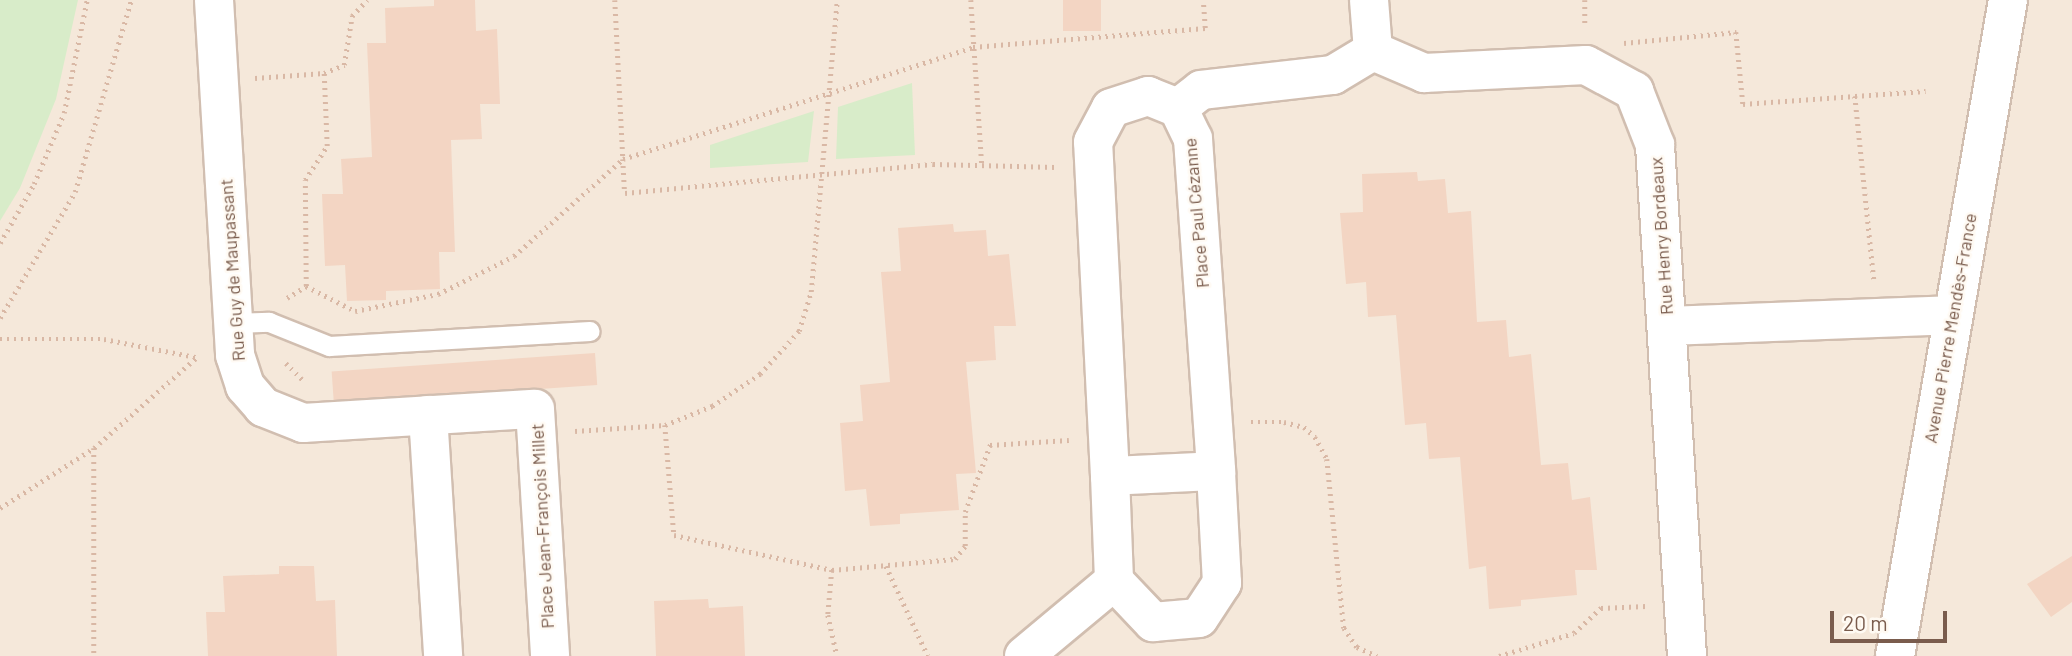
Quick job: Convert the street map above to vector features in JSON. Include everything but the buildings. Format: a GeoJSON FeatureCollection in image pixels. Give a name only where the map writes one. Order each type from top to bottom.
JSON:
{"type":"FeatureCollection","features":[{"type":"Feature","properties":{"kind":"street","name":"Rue Guy de Maupassant"},"geometry":{"type":"LineString","coordinates":[[214,0],[219,81],[246,333],[245,386],[263,407],[303,423],[428,415]]}},
{"type":"Feature","properties":{"kind":"street"},"geometry":{"type":"LineString","coordinates":[[1369,0],[1373,51]]}},
{"type":"Feature","properties":{"kind":"street","name":"Avenue Pierre Mendès-France"},"geometry":{"type":"LineString","coordinates":[[1895,656],[1950,314],[2008,0]]}},
{"type":"Feature","properties":{"kind":"street"},"geometry":{"type":"LineString","coordinates":[[1373,51],[1424,73],[1586,65]]}},
{"type":"Feature","properties":{"kind":"street"},"geometry":{"type":"LineString","coordinates":[[1024,656],[1114,581],[1093,142],[1111,108],[1148,96],[1178,108],[1201,90],[1334,75],[1373,51]]}},
{"type":"Feature","properties":{"kind":"street","name":"Rue Henry Bordeaux"},"geometry":{"type":"LineString","coordinates":[[1586,65],[1634,91],[1656,145],[1687,656]]}},
{"type":"Feature","properties":{"kind":"street","name":"Place Paul Cézanne"},"geometry":{"type":"LineString","coordinates":[[1114,581],[1153,622],[1199,618],[1222,583],[1193,139],[1178,108]]}},
{"type":"Feature","properties":{"kind":"street"},"geometry":{"type":"LineString","coordinates":[[1667,326],[1950,314]]}},
{"type":"Feature","properties":{"kind":"street","name":"Place Jean-François Millet"},"geometry":{"type":"LineString","coordinates":[[428,415],[535,409],[550,656]]}},
{"type":"Feature","properties":{"kind":"street"},"geometry":{"type":"LineString","coordinates":[[428,415],[443,656]]}},
{"type":"Feature","properties":{"kind":"street"},"geometry":{"type":"LineString","coordinates":[[1110,476],[1216,471]]}},
{"type":"Feature","properties":{"kind":"lane"},"geometry":{"type":"LineString","coordinates":[[246,333],[329,346],[590,331]]}},
{"type":"Feature","properties":{"kind":"path"},"geometry":{"type":"LineString","coordinates":[[0,243],[34,184],[64,113],[87,0]]}},
{"type":"Feature","properties":{"kind":"path"},"geometry":{"type":"LineString","coordinates":[[0,318],[75,192],[131,0]]}},
{"type":"Feature","properties":{"kind":"path"},"geometry":{"type":"LineString","coordinates":[[219,81],[324,73],[344,65],[352,16],[367,0]]}},
{"type":"Feature","properties":{"kind":"path"},"geometry":{"type":"LineString","coordinates":[[615,0],[625,193],[933,164],[1094,168]]}},
{"type":"Feature","properties":{"kind":"path"},"geometry":{"type":"LineString","coordinates":[[536,434],[665,425],[712,407],[760,374],[799,331],[811,292],[837,0]]}},
{"type":"Feature","properties":{"kind":"path"},"geometry":{"type":"LineString","coordinates":[[971,0],[982,166]]}},
{"type":"Feature","properties":{"kind":"path"},"geometry":{"type":"LineString","coordinates":[[306,286],[355,311],[438,295],[514,256],[623,159],[973,47],[1205,28],[1203,0]]}},
{"type":"Feature","properties":{"kind":"path"},"geometry":{"type":"LineString","coordinates":[[1585,0],[1586,65],[1630,40],[1736,32],[1742,104],[1926,91]]}},
{"type":"Feature","properties":{"kind":"path"},"geometry":{"type":"LineString","coordinates":[[306,286],[305,180],[327,146],[324,73]]}},
{"type":"Feature","properties":{"kind":"path"},"geometry":{"type":"LineString","coordinates":[[1855,96],[1874,284]]}},
{"type":"Feature","properties":{"kind":"path"},"geometry":{"type":"LineString","coordinates":[[0,508],[94,448],[197,357],[246,333],[306,286]]}},
{"type":"Feature","properties":{"kind":"path"},"geometry":{"type":"LineString","coordinates":[[246,333],[286,362],[344,421]]}},
{"type":"Feature","properties":{"kind":"path"},"geometry":{"type":"LineString","coordinates":[[0,339],[104,339],[197,357]]}},
{"type":"Feature","properties":{"kind":"path"},"geometry":{"type":"LineString","coordinates":[[1212,423],[1284,422],[1304,427],[1315,437],[1327,459],[1344,628],[1357,647],[1377,656]]}},
{"type":"Feature","properties":{"kind":"path"},"geometry":{"type":"LineString","coordinates":[[665,425],[674,535],[832,570],[955,558],[965,546],[965,512],[990,445],[1108,438]]}},
{"type":"Feature","properties":{"kind":"path"},"geometry":{"type":"LineString","coordinates":[[94,448],[94,656]]}},
{"type":"Feature","properties":{"kind":"path"},"geometry":{"type":"LineString","coordinates":[[886,566],[928,656]]}},
{"type":"Feature","properties":{"kind":"path"},"geometry":{"type":"LineString","coordinates":[[832,570],[828,615],[837,656]]}},
{"type":"Feature","properties":{"kind":"path"},"geometry":{"type":"LineString","coordinates":[[1499,656],[1574,633],[1601,608],[1683,604]]}},
{"type":"Feature","properties":{"kind":"shaded area"},"geometry":{"type":"Polygon","coordinates":[[[0,0],[2072,0],[2072,656],[0,656],[0,0]]]}},
{"type":"Feature","properties":{"kind":"green space"},"geometry":{"type":"Polygon","coordinates":[[[0,0],[78,0],[56,99],[20,188],[0,221],[0,0]]]}},
{"type":"Feature","properties":{"kind":"green space"},"geometry":{"type":"Polygon","coordinates":[[[912,83],[915,155],[836,159],[838,107],[912,83]]]}},
{"type":"Feature","properties":{"kind":"green space"},"geometry":{"type":"Polygon","coordinates":[[[814,111],[808,162],[710,168],[710,145],[814,111]]]}}]}
